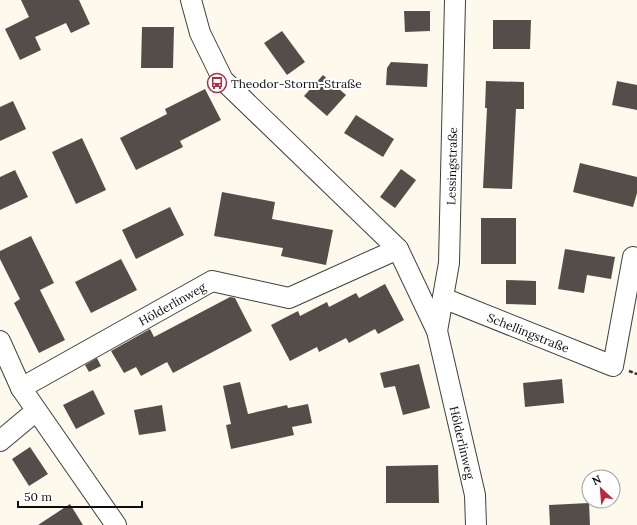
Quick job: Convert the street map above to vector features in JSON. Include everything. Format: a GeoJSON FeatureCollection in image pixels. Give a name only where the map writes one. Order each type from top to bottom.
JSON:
{"type":"FeatureCollection","features":[{"type":"Feature","properties":{"kind":"street","name":"Hölderlinweg"},"geometry":{"type":"LineString","coordinates":[[191,0],[200,33],[223,80],[398,249],[437,331],[475,495],[476,525]]}},
{"type":"Feature","properties":{"kind":"street","name":"Lessingstraße"},"geometry":{"type":"LineString","coordinates":[[437,331],[449,263],[454,0]]}},
{"type":"Feature","properties":{"kind":"street","name":"Hölderlinweg"},"geometry":{"type":"LineString","coordinates":[[22,388],[212,281],[289,298],[398,249]]}},
{"type":"Feature","properties":{"kind":"street","name":"Schellingstraße"},"geometry":{"type":"LineString","coordinates":[[443,298],[613,366],[633,257]]}},
{"type":"Feature","properties":{"kind":"street"},"geometry":{"type":"LineString","coordinates":[[0,341],[22,388],[36,411],[116,525]]}},
{"type":"Feature","properties":{"kind":"street"},"geometry":{"type":"LineString","coordinates":[[0,441],[36,411]]}},
{"type":"Feature","properties":{"kind":"building"},"geometry":{"type":"Polygon","coordinates":[[[21,0],[79,0],[90,24],[71,33],[66,23],[35,37],[41,50],[20,60],[5,29],[29,17],[21,0]]]}},
{"type":"Feature","properties":{"kind":"building"},"geometry":{"type":"Polygon","coordinates":[[[404,11],[430,11],[430,31],[405,32],[404,11]]]}},
{"type":"Feature","properties":{"kind":"building"},"geometry":{"type":"Polygon","coordinates":[[[493,20],[531,20],[530,49],[493,49],[493,20]]]}},
{"type":"Feature","properties":{"kind":"building"},"geometry":{"type":"Polygon","coordinates":[[[142,27],[174,27],[173,68],[141,68],[142,27]]]}},
{"type":"Feature","properties":{"kind":"building"},"geometry":{"type":"Polygon","coordinates":[[[282,31],[305,62],[287,75],[264,43],[282,31]]]}},
{"type":"Feature","properties":{"kind":"building"},"geometry":{"type":"Polygon","coordinates":[[[391,62],[428,64],[427,87],[386,85],[387,68],[391,62]]]}},
{"type":"Feature","properties":{"kind":"building"},"geometry":{"type":"Polygon","coordinates":[[[323,75],[346,95],[327,116],[304,96],[323,75]]]}},
{"type":"Feature","properties":{"kind":"building"},"geometry":{"type":"Polygon","coordinates":[[[486,81],[524,82],[524,109],[516,109],[512,189],[483,188],[487,108],[485,108],[486,81]]]}},
{"type":"Feature","properties":{"kind":"building"},"geometry":{"type":"Polygon","coordinates":[[[617,81],[637,85],[637,110],[612,105],[617,81]]]}},
{"type":"Feature","properties":{"kind":"building"},"geometry":{"type":"Polygon","coordinates":[[[205,89],[221,120],[180,141],[183,147],[136,170],[120,138],[167,114],[165,109],[205,89]]]}},
{"type":"Feature","properties":{"kind":"building"},"geometry":{"type":"Polygon","coordinates":[[[13,101],[26,129],[0,141],[0,107],[13,101]]]}},
{"type":"Feature","properties":{"kind":"building"},"geometry":{"type":"Polygon","coordinates":[[[356,115],[394,139],[383,157],[344,133],[356,115]]]}},
{"type":"Feature","properties":{"kind":"building"},"geometry":{"type":"Polygon","coordinates":[[[82,138],[106,190],[76,204],[52,152],[82,138]]]}},
{"type":"Feature","properties":{"kind":"building"},"geometry":{"type":"Polygon","coordinates":[[[580,163],[637,177],[637,193],[633,207],[573,192],[580,163]]]}},
{"type":"Feature","properties":{"kind":"building"},"geometry":{"type":"Polygon","coordinates":[[[401,169],[416,180],[395,208],[380,197],[401,169]]]}},
{"type":"Feature","properties":{"kind":"building"},"geometry":{"type":"Polygon","coordinates":[[[15,170],[28,197],[0,210],[0,177],[15,170]]]}},
{"type":"Feature","properties":{"kind":"building"},"geometry":{"type":"Polygon","coordinates":[[[222,192],[275,202],[272,219],[333,230],[326,265],[281,256],[283,248],[214,236],[222,192]]]}},
{"type":"Feature","properties":{"kind":"building"},"geometry":{"type":"Polygon","coordinates":[[[170,207],[184,235],[136,259],[122,230],[170,207]]]}},
{"type":"Feature","properties":{"kind":"building"},"geometry":{"type":"Polygon","coordinates":[[[481,218],[516,218],[516,264],[481,264],[481,218]]]}},
{"type":"Feature","properties":{"kind":"building"},"geometry":{"type":"Polygon","coordinates":[[[31,236],[54,283],[40,290],[65,340],[39,353],[14,303],[20,299],[0,259],[0,251],[31,236]]]}},
{"type":"Feature","properties":{"kind":"building"},"geometry":{"type":"Polygon","coordinates":[[[565,249],[615,257],[611,279],[587,275],[584,293],[558,289],[565,249]]]}},
{"type":"Feature","properties":{"kind":"building"},"geometry":{"type":"Polygon","coordinates":[[[121,259],[137,290],[91,313],[75,282],[121,259]]]}},
{"type":"Feature","properties":{"kind":"building"},"geometry":{"type":"Polygon","coordinates":[[[506,280],[536,281],[536,305],[506,304],[506,280]]]}},
{"type":"Feature","properties":{"kind":"building"},"geometry":{"type":"Polygon","coordinates":[[[385,284],[404,320],[378,334],[375,329],[349,343],[346,338],[319,352],[317,347],[290,361],[271,325],[298,311],[300,316],[327,302],[329,307],[356,293],[359,298],[385,284]]]}},
{"type":"Feature","properties":{"kind":"building"},"geometry":{"type":"Polygon","coordinates":[[[230,297],[235,298],[252,331],[173,373],[167,362],[141,376],[136,367],[124,373],[111,351],[150,329],[154,337],[230,297]]]}},
{"type":"Feature","properties":{"kind":"building"},"geometry":{"type":"Polygon","coordinates":[[[97,358],[101,366],[89,372],[85,365],[97,358]]]}},
{"type":"Feature","properties":{"kind":"building"},"geometry":{"type":"Polygon","coordinates":[[[419,364],[430,408],[403,415],[395,386],[384,388],[380,373],[419,364]]]}},
{"type":"Feature","properties":{"kind":"building"},"geometry":{"type":"Polygon","coordinates":[[[562,379],[564,403],[525,407],[523,383],[562,379]]]}},
{"type":"Feature","properties":{"kind":"building"},"geometry":{"type":"Polygon","coordinates":[[[240,382],[248,414],[287,405],[288,408],[308,404],[312,423],[292,427],[294,435],[231,449],[226,425],[231,424],[223,386],[240,382]]]}},
{"type":"Feature","properties":{"kind":"building"},"geometry":{"type":"Polygon","coordinates":[[[93,390],[105,414],[76,429],[63,405],[93,390]]]}},
{"type":"Feature","properties":{"kind":"building"},"geometry":{"type":"Polygon","coordinates":[[[162,405],[166,431],[139,435],[134,410],[162,405]]]}},
{"type":"Feature","properties":{"kind":"building"},"geometry":{"type":"Polygon","coordinates":[[[30,447],[48,474],[29,486],[12,459],[30,447]]]}},
{"type":"Feature","properties":{"kind":"building"},"geometry":{"type":"Polygon","coordinates":[[[438,465],[439,503],[386,503],[386,466],[438,465]]]}},
{"type":"Feature","properties":{"kind":"building"},"geometry":{"type":"Polygon","coordinates":[[[581,503],[581,509],[589,509],[590,525],[550,525],[549,505],[581,503]]]}},
{"type":"Feature","properties":{"kind":"building"},"geometry":{"type":"Polygon","coordinates":[[[70,504],[83,525],[38,525],[70,504]]]}},
{"type":"Feature","properties":{"kind":"place","name":"Theodor-Storm-Straße"},"geometry":{"type":"Point","coordinates":[217,83]}}]}
